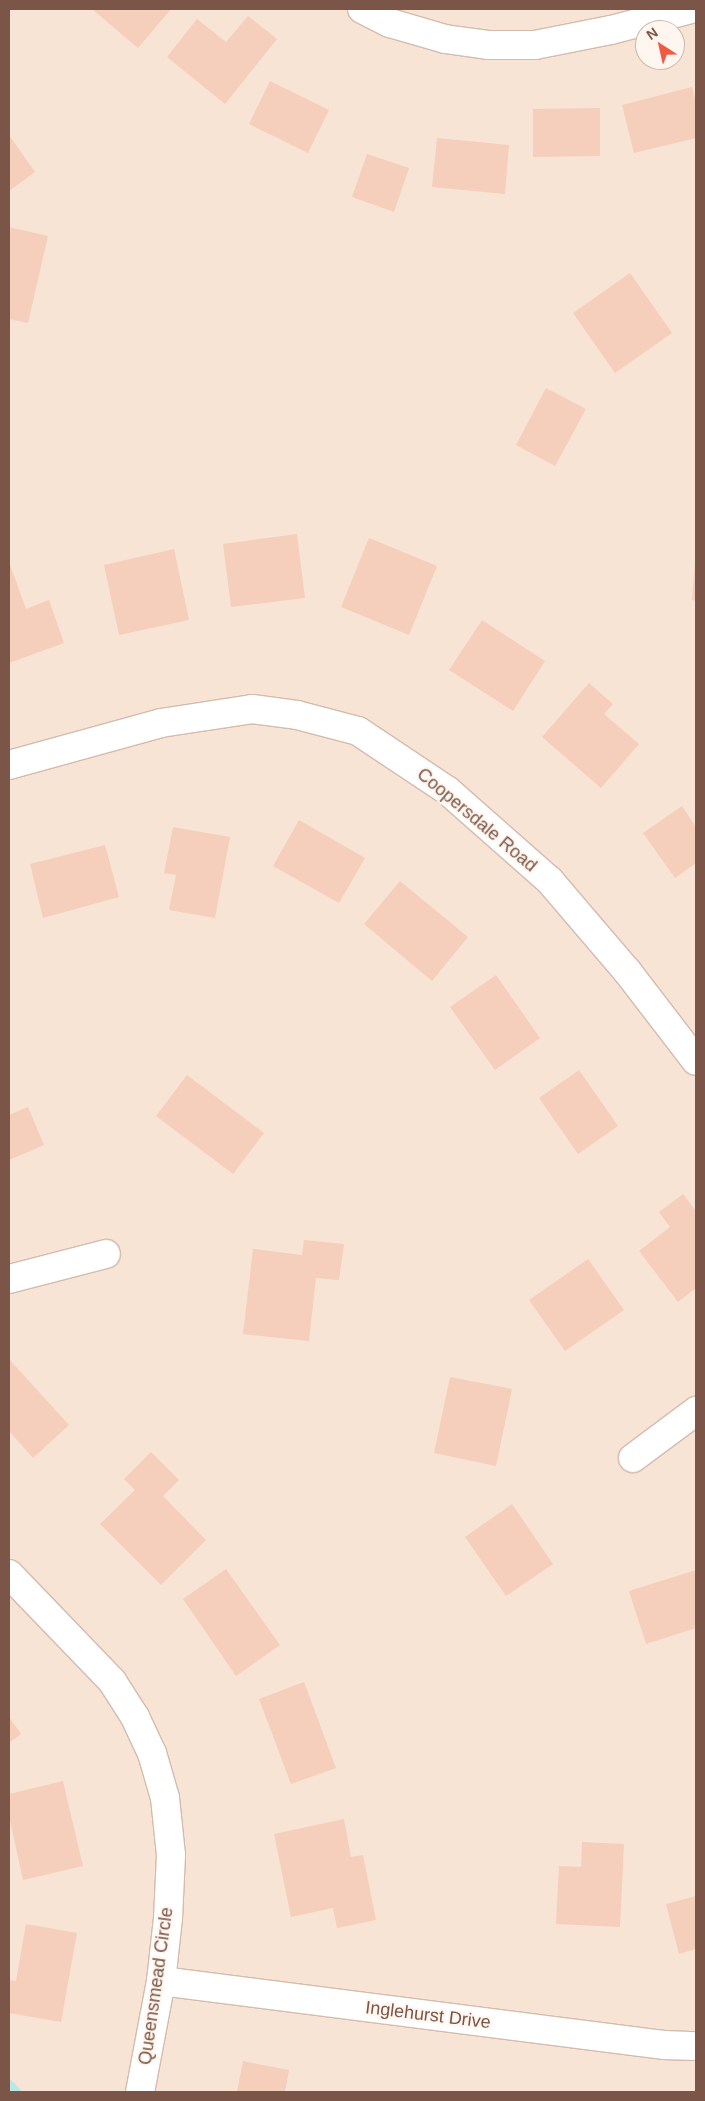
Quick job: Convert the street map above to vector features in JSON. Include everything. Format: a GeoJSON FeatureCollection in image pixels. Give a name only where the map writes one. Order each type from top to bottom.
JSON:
{"type":"FeatureCollection","features":[{"type":"Feature","properties":{"kind":"street"},"geometry":{"type":"LineString","coordinates":[[362,9],[390,23],[445,38],[488,45],[534,45],[610,30],[691,9]]}},
{"type":"Feature","properties":{"kind":"street","name":"Coopersdale Road"},"geometry":{"type":"LineString","coordinates":[[9,765],[161,723],[204,714],[252,709],[297,715],[358,731],[448,791],[550,881],[627,971],[696,1061]]}},
{"type":"Feature","properties":{"kind":"street"},"geometry":{"type":"LineString","coordinates":[[9,1279],[106,1254]]}},
{"type":"Feature","properties":{"kind":"street"},"geometry":{"type":"LineString","coordinates":[[633,1458],[696,1411]]}},
{"type":"Feature","properties":{"kind":"street","name":"Queensmead Circle"},"geometry":{"type":"LineString","coordinates":[[9,1574],[112,1681],[135,1717],[152,1753],[165,1798],[171,1855],[161,1981],[140,2092]]}},
{"type":"Feature","properties":{"kind":"street","name":"Inglehurst Drive"},"geometry":{"type":"LineString","coordinates":[[161,1981],[664,2045],[696,2046]]}},
{"type":"Feature","properties":{"kind":"shaded area"},"geometry":{"type":"Polygon","coordinates":[[[9,9],[696,9],[696,2092],[9,2092],[9,9]]]}},
{"type":"Feature","properties":{"kind":"building"},"geometry":{"type":"Polygon","coordinates":[[[92,9],[171,9],[138,48],[92,9]]]}},
{"type":"Feature","properties":{"kind":"building"},"geometry":{"type":"Polygon","coordinates":[[[248,16],[277,39],[225,104],[167,57],[197,19],[226,42],[248,16]]]}},
{"type":"Feature","properties":{"kind":"building"},"geometry":{"type":"Polygon","coordinates":[[[270,81],[329,110],[308,153],[249,124],[270,81]]]}},
{"type":"Feature","properties":{"kind":"building"},"geometry":{"type":"Polygon","coordinates":[[[692,87],[696,102],[696,138],[634,153],[622,105],[692,87]]]}},
{"type":"Feature","properties":{"kind":"building"},"geometry":{"type":"Polygon","coordinates":[[[600,108],[600,156],[533,157],[533,109],[600,108]]]}},
{"type":"Feature","properties":{"kind":"building"},"geometry":{"type":"Polygon","coordinates":[[[9,135],[35,172],[9,191],[9,135]]]}},
{"type":"Feature","properties":{"kind":"building"},"geometry":{"type":"Polygon","coordinates":[[[437,138],[509,145],[505,194],[432,187],[437,138]]]}},
{"type":"Feature","properties":{"kind":"building"},"geometry":{"type":"Polygon","coordinates":[[[367,154],[409,168],[394,212],[352,197],[367,154]]]}},
{"type":"Feature","properties":{"kind":"building"},"geometry":{"type":"Polygon","coordinates":[[[9,227],[48,236],[28,323],[9,319],[9,227]]]}},
{"type":"Feature","properties":{"kind":"building"},"geometry":{"type":"Polygon","coordinates":[[[630,273],[672,333],[615,373],[573,313],[630,273]]]}},
{"type":"Feature","properties":{"kind":"building"},"geometry":{"type":"Polygon","coordinates":[[[546,388],[586,409],[555,466],[516,445],[546,388]]]}},
{"type":"Feature","properties":{"kind":"building"},"geometry":{"type":"Polygon","coordinates":[[[297,534],[305,598],[231,607],[223,544],[297,534]]]}},
{"type":"Feature","properties":{"kind":"building"},"geometry":{"type":"Polygon","coordinates":[[[369,538],[437,566],[409,635],[341,607],[369,538]]]}},
{"type":"Feature","properties":{"kind":"building"},"geometry":{"type":"Polygon","coordinates":[[[174,549],[189,620],[119,635],[104,565],[174,549]]]}},
{"type":"Feature","properties":{"kind":"building"},"geometry":{"type":"Polygon","coordinates":[[[9,562],[26,609],[49,600],[64,643],[9,663],[9,562]]]}},
{"type":"Feature","properties":{"kind":"building"},"geometry":{"type":"Polygon","coordinates":[[[696,563],[696,601],[692,600],[696,563]]]}},
{"type":"Feature","properties":{"kind":"building"},"geometry":{"type":"Polygon","coordinates":[[[482,620],[545,661],[513,711],[449,670],[482,620]]]}},
{"type":"Feature","properties":{"kind":"building"},"geometry":{"type":"Polygon","coordinates":[[[589,683],[613,704],[604,714],[639,744],[601,788],[542,737],[589,683]]]}},
{"type":"Feature","properties":{"kind":"building"},"geometry":{"type":"Polygon","coordinates":[[[682,806],[696,827],[696,863],[675,878],[643,833],[682,806]]]}},
{"type":"Feature","properties":{"kind":"building"},"geometry":{"type":"Polygon","coordinates":[[[299,820],[365,858],[339,903],[273,866],[299,820]]]}},
{"type":"Feature","properties":{"kind":"building"},"geometry":{"type":"Polygon","coordinates":[[[173,827],[230,837],[215,918],[169,910],[176,875],[164,873],[173,827]]]}},
{"type":"Feature","properties":{"kind":"building"},"geometry":{"type":"Polygon","coordinates":[[[105,845],[119,897],[43,918],[30,864],[105,845]]]}},
{"type":"Feature","properties":{"kind":"building"},"geometry":{"type":"Polygon","coordinates":[[[400,881],[468,937],[432,981],[364,924],[400,881]]]}},
{"type":"Feature","properties":{"kind":"building"},"geometry":{"type":"Polygon","coordinates":[[[496,975],[540,1038],[495,1070],[450,1007],[496,975]]]}},
{"type":"Feature","properties":{"kind":"building"},"geometry":{"type":"Polygon","coordinates":[[[579,1070],[618,1126],[578,1154],[539,1098],[579,1070]]]}},
{"type":"Feature","properties":{"kind":"building"},"geometry":{"type":"Polygon","coordinates":[[[187,1075],[264,1133],[233,1174],[156,1116],[187,1075]]]}},
{"type":"Feature","properties":{"kind":"building"},"geometry":{"type":"Polygon","coordinates":[[[28,1107],[44,1145],[9,1160],[9,1115],[28,1107]]]}},
{"type":"Feature","properties":{"kind":"building"},"geometry":{"type":"Polygon","coordinates":[[[683,1194],[696,1211],[696,1288],[678,1302],[639,1251],[670,1227],[659,1212],[683,1194]]]}},
{"type":"Feature","properties":{"kind":"building"},"geometry":{"type":"Polygon","coordinates":[[[304,1240],[344,1244],[339,1280],[316,1278],[309,1341],[243,1334],[253,1249],[302,1255],[304,1240]]]}},
{"type":"Feature","properties":{"kind":"building"},"geometry":{"type":"Polygon","coordinates":[[[588,1259],[624,1310],[565,1351],[529,1300],[588,1259]]]}},
{"type":"Feature","properties":{"kind":"building"},"geometry":{"type":"Polygon","coordinates":[[[9,1359],[69,1425],[33,1458],[9,1431],[9,1359]]]}},
{"type":"Feature","properties":{"kind":"building"},"geometry":{"type":"Polygon","coordinates":[[[450,1377],[512,1389],[496,1466],[434,1453],[450,1377]]]}},
{"type":"Feature","properties":{"kind":"building"},"geometry":{"type":"Polygon","coordinates":[[[151,1452],[179,1480],[163,1496],[206,1540],[161,1585],[100,1524],[135,1490],[124,1479],[151,1452]]]}},
{"type":"Feature","properties":{"kind":"building"},"geometry":{"type":"Polygon","coordinates":[[[512,1504],[553,1564],[506,1596],[465,1537],[512,1504]]]}},
{"type":"Feature","properties":{"kind":"building"},"geometry":{"type":"Polygon","coordinates":[[[226,1569],[280,1645],[236,1676],[183,1599],[226,1569]]]}},
{"type":"Feature","properties":{"kind":"building"},"geometry":{"type":"Polygon","coordinates":[[[696,1570],[696,1628],[646,1644],[629,1591],[696,1570]]]}},
{"type":"Feature","properties":{"kind":"building"},"geometry":{"type":"Polygon","coordinates":[[[304,1682],[336,1768],[291,1784],[259,1699],[304,1682]]]}},
{"type":"Feature","properties":{"kind":"building"},"geometry":{"type":"Polygon","coordinates":[[[9,1717],[21,1734],[9,1743],[9,1717]]]}},
{"type":"Feature","properties":{"kind":"building"},"geometry":{"type":"Polygon","coordinates":[[[63,1781],[83,1866],[23,1880],[9,1816],[9,1794],[63,1781]]]}},
{"type":"Feature","properties":{"kind":"building"},"geometry":{"type":"Polygon","coordinates":[[[344,1819],[351,1857],[363,1855],[376,1920],[337,1928],[333,1908],[291,1917],[274,1834],[344,1819]]]}},
{"type":"Feature","properties":{"kind":"building"},"geometry":{"type":"Polygon","coordinates":[[[582,1842],[624,1844],[620,1927],[556,1924],[559,1866],[581,1867],[582,1842]]]}},
{"type":"Feature","properties":{"kind":"building"},"geometry":{"type":"Polygon","coordinates":[[[696,1896],[696,1949],[679,1954],[666,1904],[696,1896]]]}},
{"type":"Feature","properties":{"kind":"building"},"geometry":{"type":"Polygon","coordinates":[[[26,1924],[77,1933],[61,2022],[9,2013],[9,1980],[16,1981],[26,1924]]]}},
{"type":"Feature","properties":{"kind":"building"},"geometry":{"type":"Polygon","coordinates":[[[243,2061],[289,2070],[285,2092],[237,2092],[243,2061]]]}},
{"type":"Feature","properties":{"kind":"waterway"},"geometry":{"type":"LineString","coordinates":[[9,2085],[16,2092]]}}]}
